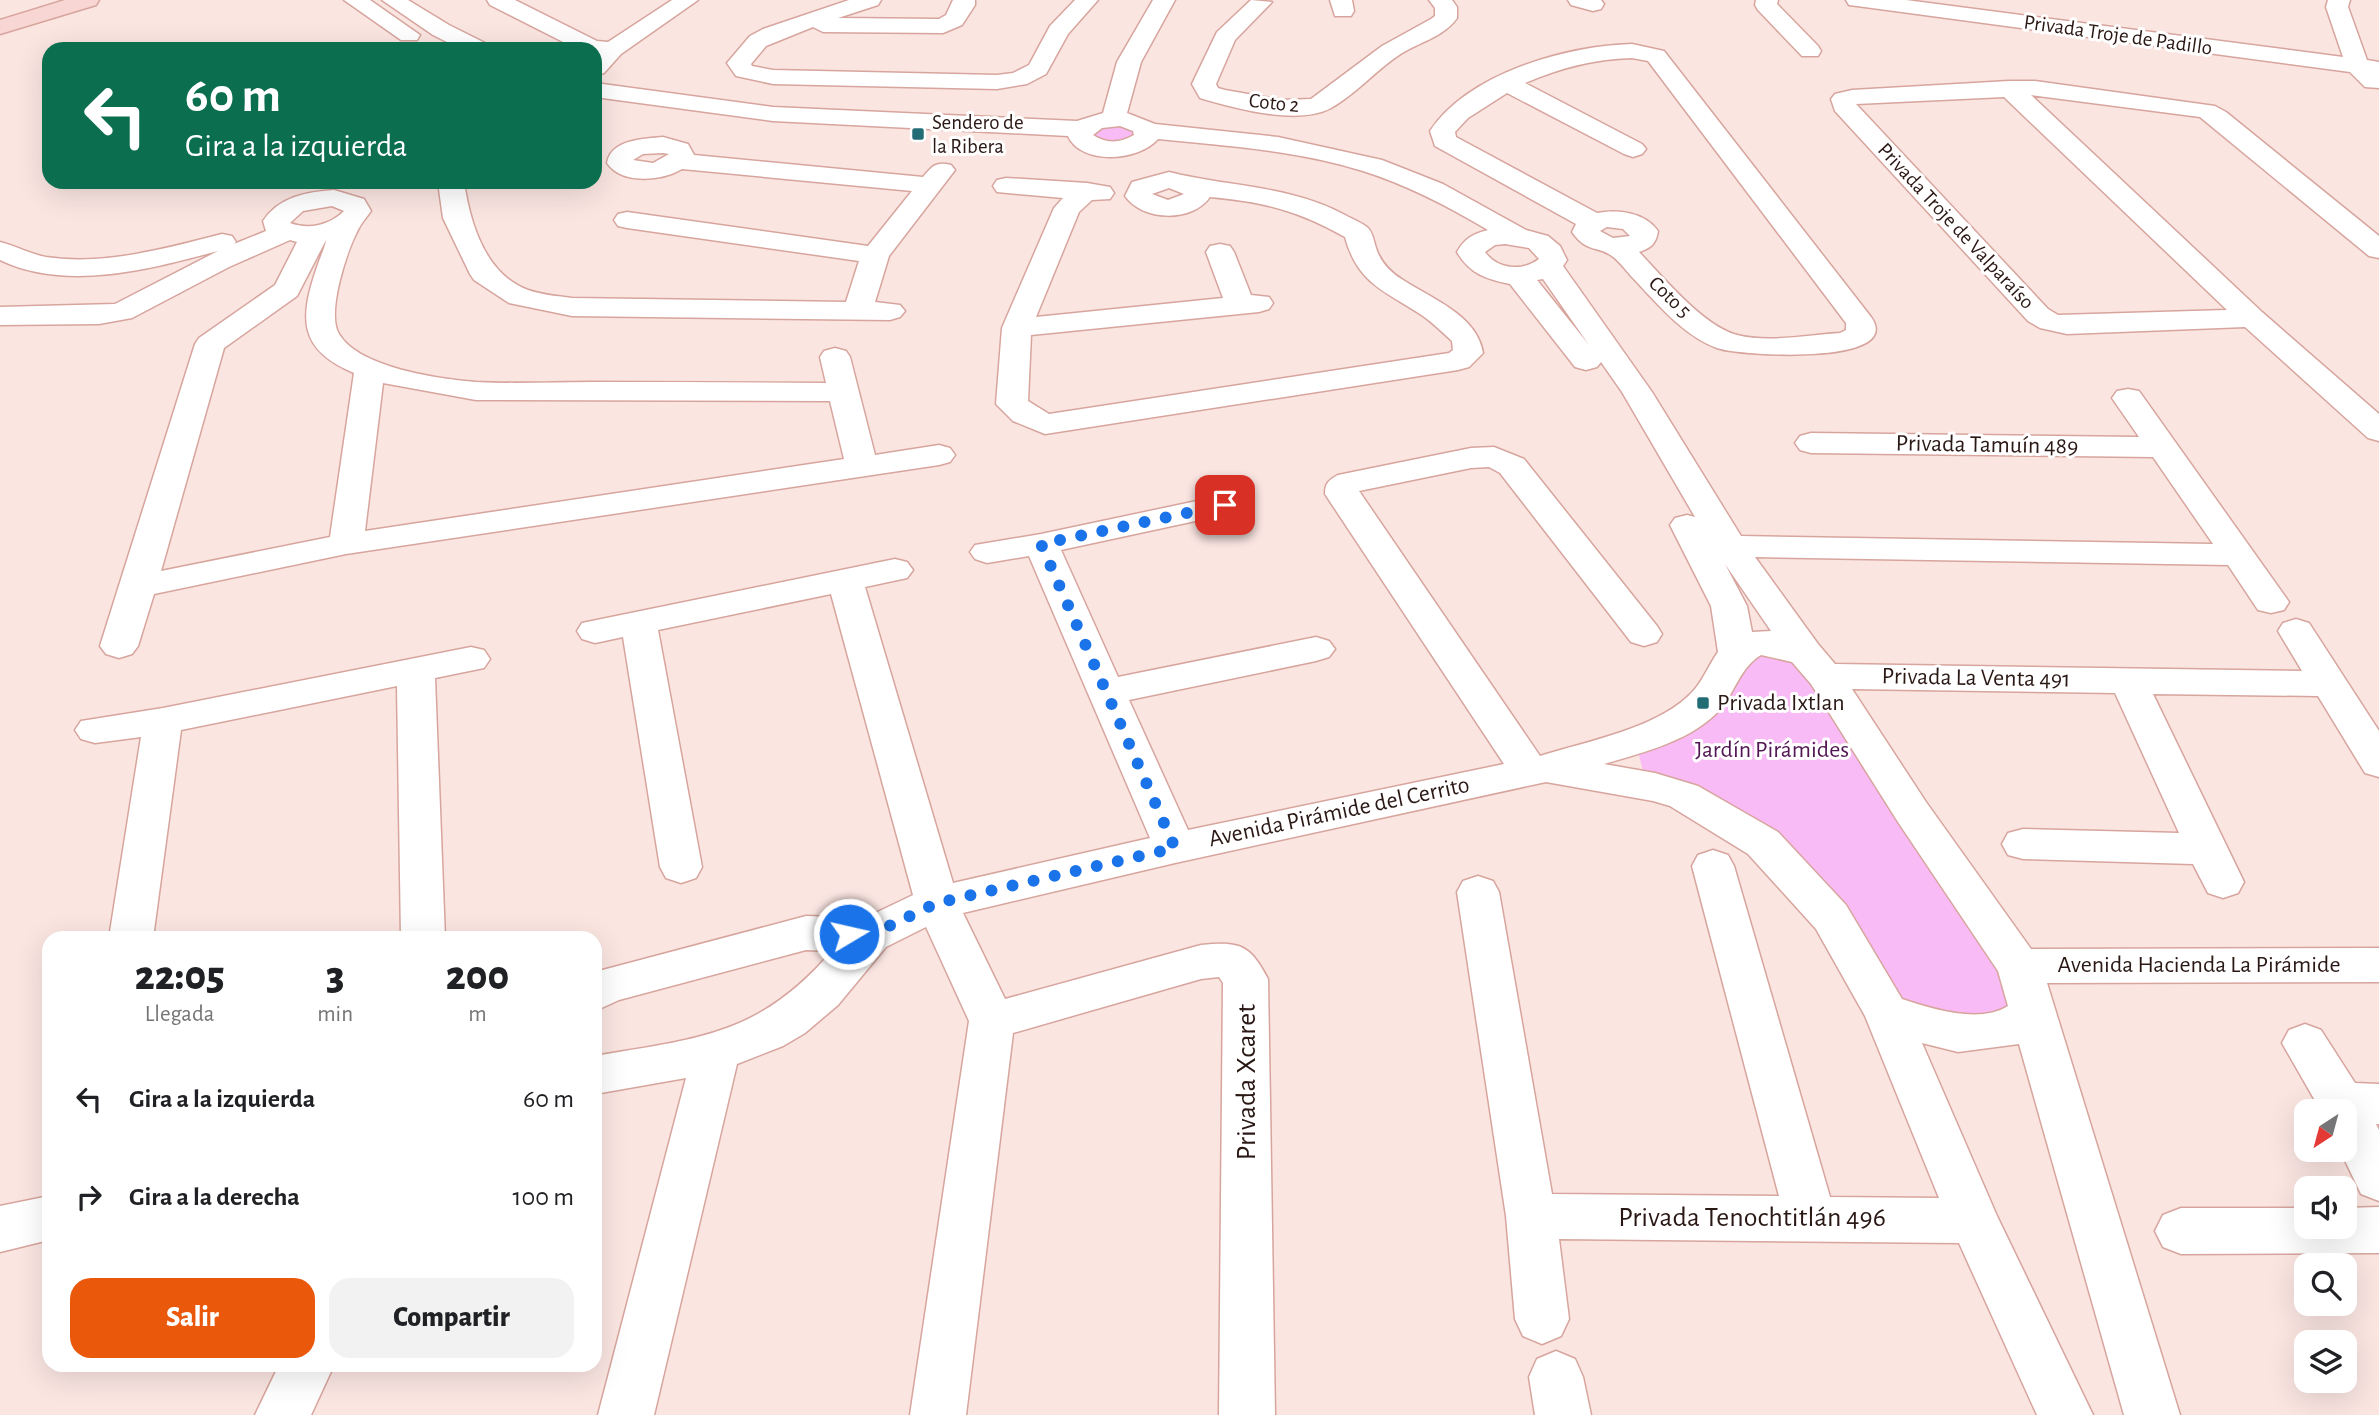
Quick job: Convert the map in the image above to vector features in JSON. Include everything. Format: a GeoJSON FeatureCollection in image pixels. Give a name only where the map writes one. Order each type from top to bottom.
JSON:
{"type":"FeatureCollection","features":[{"type":"Feature","properties":{"kind":"street"},"geometry":{"type":"LineString","coordinates":[[0,27],[88,0]]}},
{"type":"Feature","properties":{"kind":"street"},"geometry":{"type":"LineString","coordinates":[[355,0],[421,42]]}},
{"type":"Feature","properties":{"kind":"street"},"geometry":{"type":"LineString","coordinates":[[393,0],[465,42]]}},
{"type":"Feature","properties":{"kind":"street"},"geometry":{"type":"LineString","coordinates":[[498,0],[576,42]]}},
{"type":"Feature","properties":{"kind":"street"},"geometry":{"type":"LineString","coordinates":[[602,52],[687,0]]}},
{"type":"Feature","properties":{"kind":"street"},"geometry":{"type":"LineString","coordinates":[[870,0],[793,24],[758,41],[739,63],[744,71],[773,77],[997,82],[1019,79],[1038,69],[1058,31],[1087,0]]}},
{"type":"Feature","properties":{"kind":"street"},"geometry":{"type":"LineString","coordinates":[[793,24],[943,26],[954,20],[964,5],[964,0]]}},
{"type":"Feature","properties":{"kind":"street"},"geometry":{"type":"LineString","coordinates":[[1113,119],[1129,62],[1164,0]]}},
{"type":"Feature","properties":{"kind":"street","name":"Coto 2"},"geometry":{"type":"LineString","coordinates":[[1263,1],[1225,37],[1204,84],[1208,93],[1222,97],[1297,108],[1320,104],[1391,50],[1430,31],[1446,18],[1446,7],[1440,0]]}},
{"type":"Feature","properties":{"kind":"street"},"geometry":{"type":"LineString","coordinates":[[1767,0],[1766,5],[1810,51]]}},
{"type":"Feature","properties":{"kind":"street","name":"Privada Troje de Padillo"},"geometry":{"type":"LineString","coordinates":[[1857,0],[2368,67]]}},
{"type":"Feature","properties":{"kind":"street"},"geometry":{"type":"LineString","coordinates":[[2339,0],[2337,7],[2379,88]]}},
{"type":"Feature","properties":{"kind":"street","name":"Coto 5"},"geometry":{"type":"LineString","coordinates":[[1617,49],[1639,50],[1656,57],[1861,323],[1860,334],[1846,342],[1749,345],[1725,342],[1706,331],[1601,236],[1444,141],[1442,131],[1448,123],[1506,83],[1546,65],[1617,49]]}},
{"type":"Feature","properties":{"kind":"street"},"geometry":{"type":"LineString","coordinates":[[1506,83],[1633,149]]}},
{"type":"Feature","properties":{"kind":"street"},"geometry":{"type":"LineString","coordinates":[[2009,88],[2252,318],[2379,431]]}},
{"type":"Feature","properties":{"kind":"street","name":"Privada Troje de Valparaíso"},"geometry":{"type":"LineString","coordinates":[[2252,318],[2067,325],[2050,322],[2038,315],[1844,106],[1843,99],[2009,88],[2103,95],[2206,111],[2367,229],[2379,250]]}},
{"type":"Feature","properties":{"kind":"street"},"geometry":{"type":"LineString","coordinates":[[602,91],[773,114],[1081,133],[1102,148],[1123,148],[1149,140],[1290,147],[1354,160],[1403,176],[1452,197],[1517,236],[1541,261],[1637,392],[1714,546],[1730,606],[1737,652]]}},
{"type":"Feature","properties":{"kind":"street"},"geometry":{"type":"LineString","coordinates":[[602,108],[694,124],[1081,133],[1095,122],[1113,119],[1139,124],[1149,140],[1154,166],[1147,189],[1148,204],[1177,207],[1197,197],[1188,185],[1185,164],[1191,147]]}},
{"type":"Feature","properties":{"kind":"street"},"geometry":{"type":"LineString","coordinates":[[658,120],[634,148],[621,156],[620,163],[627,168],[639,170],[661,168],[682,147],[935,177],[875,255],[858,310]]}},
{"type":"Feature","properties":{"kind":"street"},"geometry":{"type":"LineString","coordinates":[[1149,140],[1283,161],[1340,174],[1424,207],[1481,240]]}},
{"type":"Feature","properties":{"kind":"street"},"geometry":{"type":"LineString","coordinates":[[602,146],[634,148]]}},
{"type":"Feature","properties":{"kind":"street"},"geometry":{"type":"LineString","coordinates":[[1087,191],[1067,208],[1017,328],[1012,404],[1024,414],[1045,424],[1458,361],[1468,353],[1466,338],[1433,310],[1386,285],[1362,253],[1358,233],[1320,212],[1261,194],[1188,185]]}},
{"type":"Feature","properties":{"kind":"street"},"geometry":{"type":"LineString","coordinates":[[1006,186],[1087,191],[1147,189]]}},
{"type":"Feature","properties":{"kind":"street"},"geometry":{"type":"LineString","coordinates":[[451,189],[456,218],[484,274],[519,297],[572,307],[890,311]]}},
{"type":"Feature","properties":{"kind":"street"},"geometry":{"type":"LineString","coordinates":[[282,230],[276,221],[290,208],[319,199],[354,204]]}},
{"type":"Feature","properties":{"kind":"street"},"geometry":{"type":"LineString","coordinates":[[119,646],[210,344],[287,290],[315,233],[354,204]]}},
{"type":"Feature","properties":{"kind":"street"},"geometry":{"type":"LineString","coordinates":[[354,204],[323,300],[319,321],[332,347],[370,369],[429,386],[476,391],[843,392]]}},
{"type":"Feature","properties":{"kind":"street"},"geometry":{"type":"LineString","coordinates":[[627,220],[875,255]]}},
{"type":"Feature","properties":{"kind":"street"},"geometry":{"type":"LineString","coordinates":[[0,316],[99,315],[122,312],[282,230]]}},
{"type":"Feature","properties":{"kind":"street"},"geometry":{"type":"LineString","coordinates":[[0,250],[26,261],[54,265],[119,264],[173,255],[282,230],[315,233]]}},
{"type":"Feature","properties":{"kind":"street"},"geometry":{"type":"LineString","coordinates":[[1517,236],[1497,236],[1481,240],[1471,252],[1480,265],[1504,273],[1601,236]]}},
{"type":"Feature","properties":{"kind":"street"},"geometry":{"type":"LineString","coordinates":[[1017,328],[1250,304],[1220,252]]}},
{"type":"Feature","properties":{"kind":"street"},"geometry":{"type":"LineString","coordinates":[[273,302],[323,300]]}},
{"type":"Feature","properties":{"kind":"street"},"geometry":{"type":"LineString","coordinates":[[835,357],[862,468]]}},
{"type":"Feature","properties":{"kind":"street"},"geometry":{"type":"LineString","coordinates":[[346,544],[370,369]]}},
{"type":"Feature","properties":{"kind":"street"},"geometry":{"type":"LineString","coordinates":[[2128,398],[2271,602]]}},
{"type":"Feature","properties":{"kind":"street","name":"Privada Tamuín 489"},"geometry":{"type":"LineString","coordinates":[[1811,443],[2163,447]]}},
{"type":"Feature","properties":{"kind":"street"},"geometry":{"type":"LineString","coordinates":[[139,586],[346,544],[939,455]]}},
{"type":"Feature","properties":{"kind":"street"},"geometry":{"type":"LineString","coordinates":[[1644,634],[1512,466],[1494,457],[1444,463],[1350,482],[1342,486],[1342,494],[1536,770],[1656,788],[1684,796],[1763,842],[1831,917],[1886,1012],[1974,1221],[2065,1415]]}},
{"type":"Feature","properties":{"kind":"street"},"geometry":{"type":"LineString","coordinates":[[987,552],[1041,544],[1225,505]]}},
{"type":"Feature","properties":{"kind":"street"},"geometry":{"type":"LineString","coordinates":[[1041,544],[1175,848]]}},
{"type":"Feature","properties":{"kind":"street"},"geometry":{"type":"LineString","coordinates":[[1714,546],[2236,555]]}},
{"type":"Feature","properties":{"kind":"street"},"geometry":{"type":"LineString","coordinates":[[1714,546],[1815,665],[1912,812],[2020,966],[2152,1415]]}},
{"type":"Feature","properties":{"kind":"street"},"geometry":{"type":"LineString","coordinates":[[595,631],[895,570]]}},
{"type":"Feature","properties":{"kind":"street"},"geometry":{"type":"LineString","coordinates":[[846,582],[937,903],[992,1021],[938,1415]]}},
{"type":"Feature","properties":{"kind":"street"},"geometry":{"type":"LineString","coordinates":[[639,624],[681,867]]}},
{"type":"Feature","properties":{"kind":"street"},"geometry":{"type":"LineString","coordinates":[[2296,631],[2379,763]]}},
{"type":"Feature","properties":{"kind":"street","name":"Privada La Venta 491"},"geometry":{"type":"LineString","coordinates":[[1737,652],[1747,646],[1773,642],[1815,665],[2126,679],[2330,684]]}},
{"type":"Feature","properties":{"kind":"street"},"geometry":{"type":"LineString","coordinates":[[1106,692],[1316,649]]}},
{"type":"Feature","properties":{"kind":"street","name":"Avenida Pirámide del Cerrito"},"geometry":{"type":"LineString","coordinates":[[602,988],[806,933],[870,935],[937,903],[1175,848],[1536,770],[1646,738],[1703,703],[1737,652]]}},
{"type":"Feature","properties":{"kind":"street"},"geometry":{"type":"LineString","coordinates":[[95,730],[163,721],[471,659]]}},
{"type":"Feature","properties":{"kind":"street"},"geometry":{"type":"LineString","coordinates":[[416,669],[423,931]]}},
{"type":"Feature","properties":{"kind":"street"},"geometry":{"type":"LineString","coordinates":[[2023,844],[2215,866],[2126,679]]}},
{"type":"Feature","properties":{"kind":"street"},"geometry":{"type":"LineString","coordinates":[[132,931],[163,721]]}},
{"type":"Feature","properties":{"kind":"street"},"geometry":{"type":"LineString","coordinates":[[1646,738],[1639,755],[1643,771],[1656,788]]}},
{"type":"Feature","properties":{"kind":"street"},"geometry":{"type":"LineString","coordinates":[[1713,866],[1810,1217]]}},
{"type":"Feature","properties":{"kind":"street"},"geometry":{"type":"LineString","coordinates":[[1478,892],[1531,1216],[1542,1319]]}},
{"type":"Feature","properties":{"kind":"street","name":"Avenida Pirámide del Cerrito"},"geometry":{"type":"LineString","coordinates":[[602,1074],[716,1054],[790,1020],[845,968],[870,935]]}},
{"type":"Feature","properties":{"kind":"street","name":"Privada Xcaret"},"geometry":{"type":"LineString","coordinates":[[992,1021],[1200,962],[1230,959],[1246,979],[1247,1415]]}},
{"type":"Feature","properties":{"kind":"street","name":"Avenida Hacienda La Pirámide"},"geometry":{"type":"LineString","coordinates":[[2020,966],[2379,965]]}},
{"type":"Feature","properties":{"kind":"street"},"geometry":{"type":"LineString","coordinates":[[1886,1012],[1923,1025],[1958,1033],[2009,1029],[2034,1012]]}},
{"type":"Feature","properties":{"kind":"street"},"geometry":{"type":"LineString","coordinates":[[2305,1043],[2360,1103],[2379,1178]]}},
{"type":"Feature","properties":{"kind":"street"},"geometry":{"type":"LineString","coordinates":[[626,1415],[716,1054]]}},
{"type":"Feature","properties":{"kind":"street","name":"Privada Tenochtitlán 496"},"geometry":{"type":"LineString","coordinates":[[1531,1216],[1810,1217],[1974,1221]]}},
{"type":"Feature","properties":{"kind":"street"},"geometry":{"type":"LineString","coordinates":[[0,1229],[42,1220]]}},
{"type":"Feature","properties":{"kind":"street"},"geometry":{"type":"LineString","coordinates":[[2181,1231],[2379,1230]]}},
{"type":"Feature","properties":{"kind":"street"},"geometry":{"type":"LineString","coordinates":[[283,1415],[304,1372]]}},
{"type":"Feature","properties":{"kind":"green space"},"geometry":{"type":"Polygon","coordinates":[[[1103,120],[1148,131],[1112,149],[1082,129],[1103,120]]]}},
{"type":"Feature","properties":{"kind":"green space","name":"Jardín Pirámides"},"geometry":{"type":"Polygon","coordinates":[[[1737,652],[1805,653],[2034,1012],[1923,1025],[1763,843],[1655,787],[1643,771],[1639,755],[1646,738],[1737,652]]]}},
{"type":"Feature","properties":{"kind":"place","name":"Sendero de la Ribera"},"geometry":{"type":"Point","coordinates":[918,134]}},
{"type":"Feature","properties":{"kind":"place","name":"Privada Ixtlan"},"geometry":{"type":"Point","coordinates":[1703,703]}},
{"type":"Feature","properties":{"kind":"route"},"geometry":{"type":"LineString","coordinates":[[849,934],[870,935],[937,903],[1175,848],[1041,544],[1225,505]]}}]}
